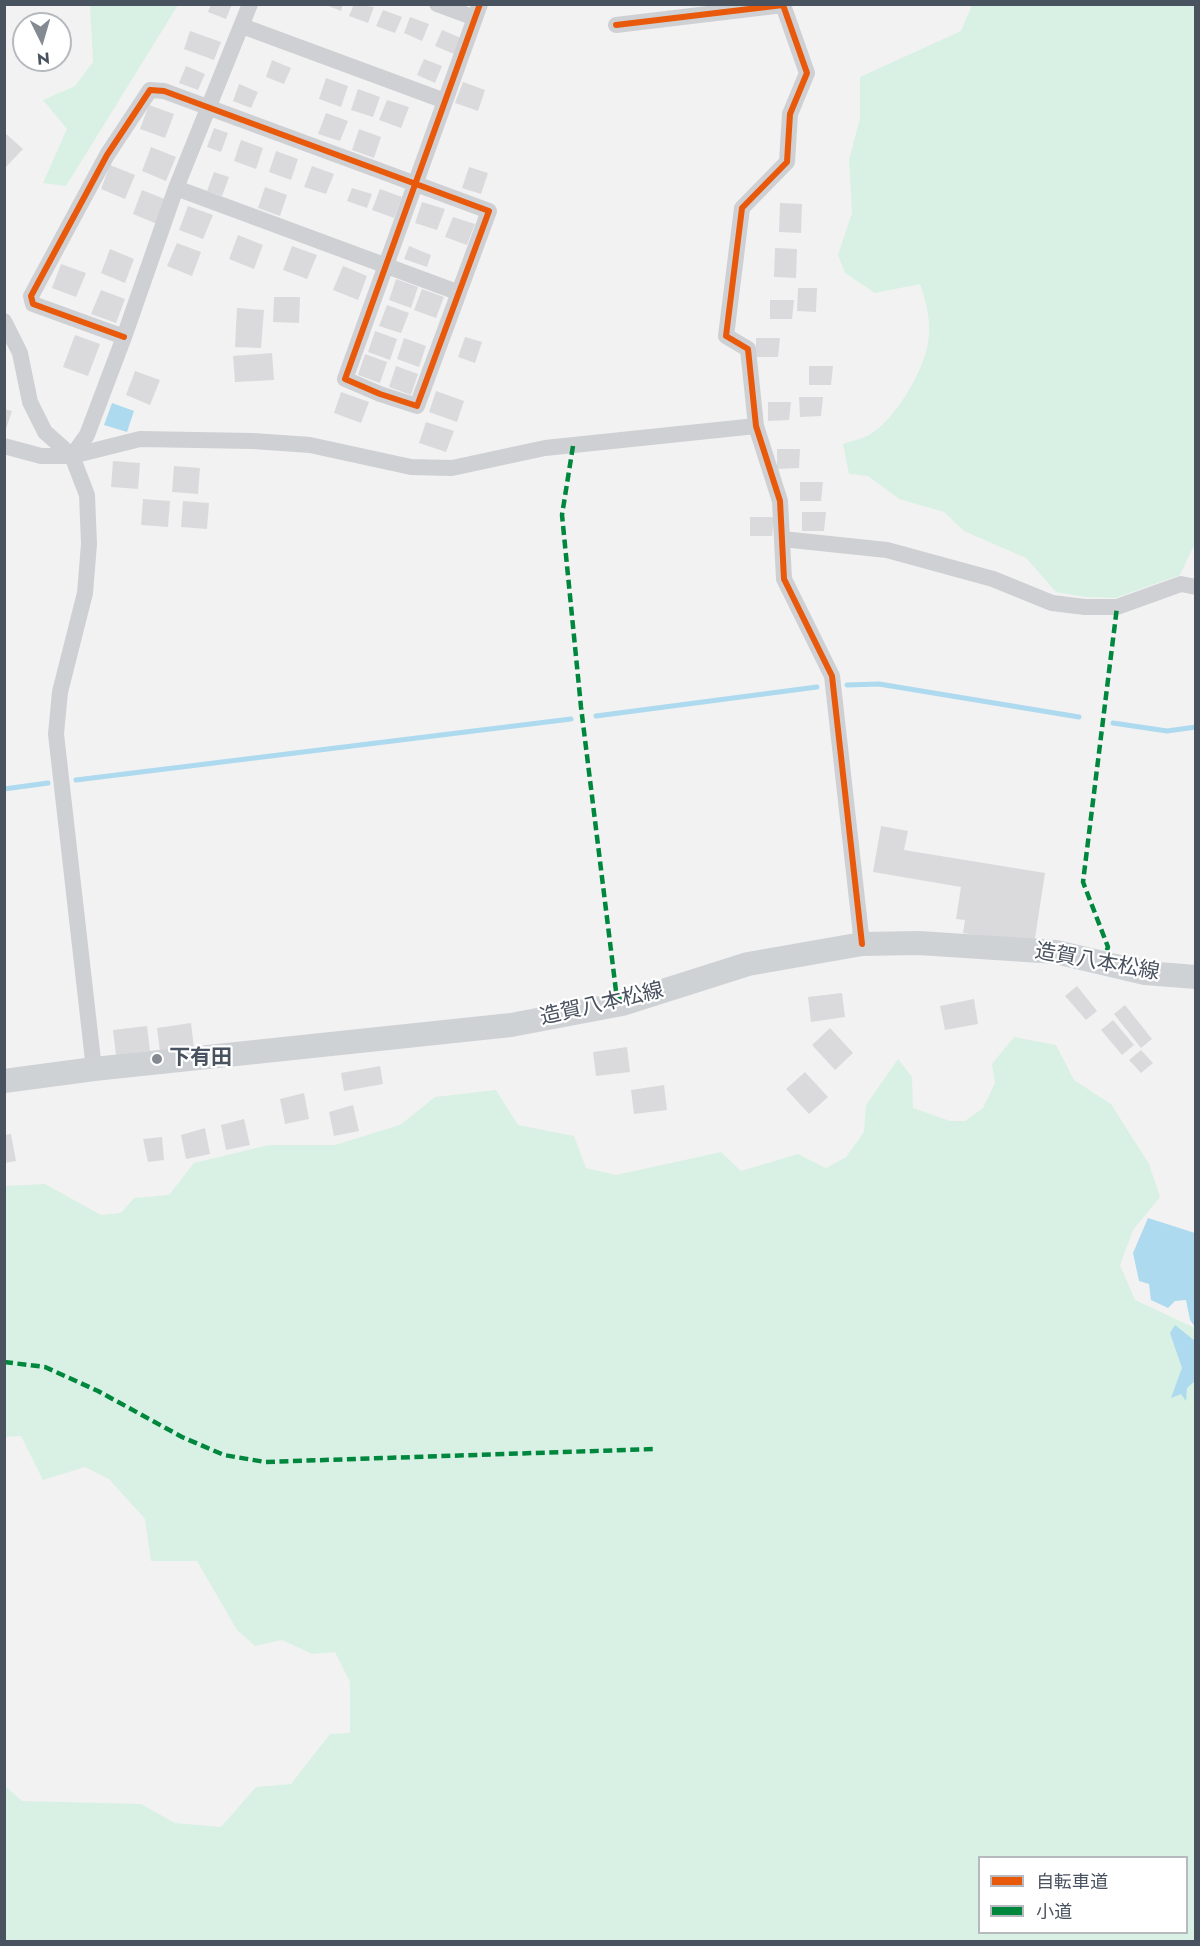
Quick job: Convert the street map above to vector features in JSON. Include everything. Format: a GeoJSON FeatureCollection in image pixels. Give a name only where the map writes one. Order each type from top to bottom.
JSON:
{"type":"FeatureCollection","features":[{"type":"Feature","properties":{"kind":"main road","name":"造賀八本松線"},"geometry":{"type":"LineString","coordinates":[[4,1081],[94,1069],[511,1025],[622,1004],[748,964],[862,944],[919,943],[1056,952],[1145,972],[1196,977]]}},
{"type":"Feature","properties":{"kind":"street"},"geometry":{"type":"LineString","coordinates":[[72,456],[87,435],[176,188],[250,4]]}},
{"type":"Feature","properties":{"kind":"street"},"geometry":{"type":"LineString","coordinates":[[124,337],[33,304],[31,296],[107,155],[150,90],[164,92],[208,107],[416,183],[489,211],[457,292],[417,406],[345,379],[386,267],[416,183],[477,11],[437,4]]}},
{"type":"Feature","properties":{"kind":"street"},"geometry":{"type":"LineString","coordinates":[[616,25],[783,6],[807,73],[790,114],[787,162],[742,208],[734,256],[726,336],[748,349],[756,426],[780,501],[784,579],[832,676],[862,944]]}},
{"type":"Feature","properties":{"kind":"street"},"geometry":{"type":"LineString","coordinates":[[242,26],[445,101]]}},
{"type":"Feature","properties":{"kind":"street"},"geometry":{"type":"LineString","coordinates":[[176,188],[457,292]]}},
{"type":"Feature","properties":{"kind":"street"},"geometry":{"type":"LineString","coordinates":[[4,321],[20,353],[30,402],[45,432],[72,456],[87,495],[89,544],[85,593],[60,692],[56,734],[94,1069]]}},
{"type":"Feature","properties":{"kind":"street"},"geometry":{"type":"LineString","coordinates":[[4,446],[41,456],[72,456],[140,439],[253,441],[310,445],[411,467],[452,468],[545,448],[756,426]]}},
{"type":"Feature","properties":{"kind":"street"},"geometry":{"type":"LineString","coordinates":[[782,539],[887,550],[993,579],[1052,603],[1085,608],[1117,607],[1181,584],[1196,587]]}},
{"type":"Feature","properties":{"kind":"green space"},"geometry":{"type":"Polygon","coordinates":[[[90,5],[178,5],[66,186],[43,183],[67,129],[43,100],[75,86],[93,62],[90,5]]]}},
{"type":"Feature","properties":{"kind":"green space"},"geometry":{"type":"Polygon","coordinates":[[[972,5],[1195,5],[1195,543],[1180,575],[1115,598],[1085,597],[1056,592],[1026,558],[964,531],[944,512],[899,499],[868,476],[849,474],[843,444],[869,435],[879,428],[898,407],[920,368],[928,343],[929,328],[920,284],[875,293],[845,273],[838,255],[852,213],[849,160],[860,118],[860,77],[961,31],[972,5]]]}},
{"type":"Feature","properties":{"kind":"green space"},"geometry":{"type":"Polygon","coordinates":[[[1014,1037],[1056,1045],[1074,1080],[1111,1104],[1149,1164],[1160,1197],[1133,1230],[1120,1265],[1135,1300],[1195,1328],[1195,1941],[5,1941],[4,1785],[22,1801],[141,1804],[175,1823],[221,1827],[256,1787],[291,1784],[330,1734],[350,1733],[350,1682],[335,1652],[312,1654],[282,1640],[255,1646],[237,1630],[197,1561],[151,1561],[145,1519],[109,1479],[85,1467],[43,1480],[21,1436],[5,1437],[5,1186],[45,1184],[101,1215],[121,1213],[134,1198],[169,1195],[194,1163],[269,1145],[335,1145],[400,1125],[435,1097],[496,1090],[518,1125],[574,1136],[586,1168],[616,1175],[721,1152],[741,1171],[798,1154],[826,1168],[846,1157],[864,1132],[866,1105],[898,1059],[912,1077],[913,1108],[950,1121],[965,1121],[983,1108],[995,1083],[992,1064],[1014,1037]]]}},
{"type":"Feature","properties":{"kind":"water"},"geometry":{"type":"Polygon","coordinates":[[[112,403],[134,411],[127,432],[104,425],[112,403]]]}},
{"type":"Feature","properties":{"kind":"water"},"geometry":{"type":"Polygon","coordinates":[[[1148,1218],[1195,1233],[1195,1327],[1190,1320],[1186,1300],[1175,1301],[1168,1308],[1151,1300],[1149,1284],[1139,1281],[1133,1253],[1148,1218]]]}},
{"type":"Feature","properties":{"kind":"water"},"geometry":{"type":"Polygon","coordinates":[[[1175,1325],[1195,1341],[1195,1381],[1187,1388],[1186,1401],[1181,1394],[1171,1398],[1182,1368],[1170,1333],[1175,1325]]]}},
{"type":"Feature","properties":{"kind":"building"},"geometry":{"type":"Polygon","coordinates":[[[211,4],[232,4],[226,19],[208,12],[211,4]]]}},
{"type":"Feature","properties":{"kind":"building"},"geometry":{"type":"Polygon","coordinates":[[[324,4],[343,4],[341,11],[324,4]]]}},
{"type":"Feature","properties":{"kind":"building"},"geometry":{"type":"Polygon","coordinates":[[[354,4],[374,7],[368,23],[349,16],[354,4]]]}},
{"type":"Feature","properties":{"kind":"building"},"geometry":{"type":"Polygon","coordinates":[[[383,10],[402,17],[395,33],[376,26],[383,10]]]}},
{"type":"Feature","properties":{"kind":"building"},"geometry":{"type":"Polygon","coordinates":[[[410,17],[429,24],[422,41],[404,33],[410,17]]]}},
{"type":"Feature","properties":{"kind":"building"},"geometry":{"type":"Polygon","coordinates":[[[442,30],[461,38],[454,54],[435,46],[442,30]]]}},
{"type":"Feature","properties":{"kind":"building"},"geometry":{"type":"Polygon","coordinates":[[[190,31],[221,42],[214,60],[184,49],[190,31]]]}},
{"type":"Feature","properties":{"kind":"building"},"geometry":{"type":"Polygon","coordinates":[[[424,59],[442,66],[435,83],[417,75],[424,59]]]}},
{"type":"Feature","properties":{"kind":"building"},"geometry":{"type":"Polygon","coordinates":[[[272,60],[291,68],[284,84],[266,77],[272,60]]]}},
{"type":"Feature","properties":{"kind":"building"},"geometry":{"type":"Polygon","coordinates":[[[186,66],[205,74],[198,90],[179,83],[186,66]]]}},
{"type":"Feature","properties":{"kind":"building"},"geometry":{"type":"Polygon","coordinates":[[[326,78],[348,86],[341,107],[319,99],[326,78]]]}},
{"type":"Feature","properties":{"kind":"building"},"geometry":{"type":"Polygon","coordinates":[[[463,82],[485,90],[478,111],[455,103],[463,82]]]}},
{"type":"Feature","properties":{"kind":"building"},"geometry":{"type":"Polygon","coordinates":[[[239,84],[258,92],[251,108],[233,101],[239,84]]]}},
{"type":"Feature","properties":{"kind":"building"},"geometry":{"type":"Polygon","coordinates":[[[358,89],[380,97],[373,117],[351,110],[358,89]]]}},
{"type":"Feature","properties":{"kind":"building"},"geometry":{"type":"Polygon","coordinates":[[[387,100],[409,107],[401,128],[379,120],[387,100]]]}},
{"type":"Feature","properties":{"kind":"building"},"geometry":{"type":"Polygon","coordinates":[[[149,105],[174,114],[165,138],[140,129],[149,105]]]}},
{"type":"Feature","properties":{"kind":"building"},"geometry":{"type":"Polygon","coordinates":[[[326,113],[348,121],[340,141],[318,134],[326,113]]]}},
{"type":"Feature","properties":{"kind":"building"},"geometry":{"type":"Polygon","coordinates":[[[214,128],[228,133],[221,152],[207,147],[214,128]]]}},
{"type":"Feature","properties":{"kind":"building"},"geometry":{"type":"Polygon","coordinates":[[[359,129],[381,137],[374,158],[352,150],[359,129]]]}},
{"type":"Feature","properties":{"kind":"building"},"geometry":{"type":"Polygon","coordinates":[[[4,132],[23,149],[4,169],[4,132]]]}},
{"type":"Feature","properties":{"kind":"building"},"geometry":{"type":"Polygon","coordinates":[[[241,140],[263,148],[256,169],[234,161],[241,140]]]}},
{"type":"Feature","properties":{"kind":"building"},"geometry":{"type":"Polygon","coordinates":[[[151,147],[176,157],[166,181],[142,171],[151,147]]]}},
{"type":"Feature","properties":{"kind":"building"},"geometry":{"type":"Polygon","coordinates":[[[276,151],[298,159],[291,180],[269,172],[276,151]]]}},
{"type":"Feature","properties":{"kind":"building"},"geometry":{"type":"Polygon","coordinates":[[[110,165],[135,175],[125,199],[101,189],[110,165]]]}},
{"type":"Feature","properties":{"kind":"building"},"geometry":{"type":"Polygon","coordinates":[[[312,166],[334,174],[326,194],[304,187],[312,166]]]}},
{"type":"Feature","properties":{"kind":"building"},"geometry":{"type":"Polygon","coordinates":[[[469,167],[488,173],[481,194],[462,188],[469,167]]]}},
{"type":"Feature","properties":{"kind":"building"},"geometry":{"type":"Polygon","coordinates":[[[214,172],[229,177],[222,196],[207,191],[214,172]]]}},
{"type":"Feature","properties":{"kind":"building"},"geometry":{"type":"Polygon","coordinates":[[[265,187],[287,195],[280,216],[258,208],[265,187]]]}},
{"type":"Feature","properties":{"kind":"building"},"geometry":{"type":"Polygon","coordinates":[[[352,188],[372,194],[367,208],[347,201],[352,188]]]}},
{"type":"Feature","properties":{"kind":"building"},"geometry":{"type":"Polygon","coordinates":[[[380,189],[402,197],[394,218],[372,210],[380,189]]]}},
{"type":"Feature","properties":{"kind":"building"},"geometry":{"type":"Polygon","coordinates":[[[142,190],[167,200],[157,224],[133,214],[142,190]]]}},
{"type":"Feature","properties":{"kind":"building"},"geometry":{"type":"Polygon","coordinates":[[[422,202],[445,209],[437,230],[415,223],[422,202]]]}},
{"type":"Feature","properties":{"kind":"building"},"geometry":{"type":"Polygon","coordinates":[[[780,203],[802,204],[801,233],[779,232],[780,203]]]}},
{"type":"Feature","properties":{"kind":"building"},"geometry":{"type":"Polygon","coordinates":[[[188,206],[213,215],[203,239],[179,230],[188,206]]]}},
{"type":"Feature","properties":{"kind":"building"},"geometry":{"type":"Polygon","coordinates":[[[453,217],[475,224],[467,245],[445,237],[453,217]]]}},
{"type":"Feature","properties":{"kind":"building"},"geometry":{"type":"Polygon","coordinates":[[[238,235],[263,245],[254,269],[229,259],[238,235]]]}},
{"type":"Feature","properties":{"kind":"building"},"geometry":{"type":"Polygon","coordinates":[[[177,243],[201,252],[192,276],[167,266],[177,243]]]}},
{"type":"Feature","properties":{"kind":"building"},"geometry":{"type":"Polygon","coordinates":[[[292,246],[317,255],[307,279],[283,270],[292,246]]]}},
{"type":"Feature","properties":{"kind":"building"},"geometry":{"type":"Polygon","coordinates":[[[409,246],[431,255],[427,267],[404,259],[409,246]]]}},
{"type":"Feature","properties":{"kind":"building"},"geometry":{"type":"Polygon","coordinates":[[[775,248],[797,249],[796,278],[774,277],[775,248]]]}},
{"type":"Feature","properties":{"kind":"building"},"geometry":{"type":"Polygon","coordinates":[[[110,249],[134,259],[125,283],[101,273],[110,249]]]}},
{"type":"Feature","properties":{"kind":"building"},"geometry":{"type":"Polygon","coordinates":[[[61,264],[86,273],[76,297],[52,288],[61,264]]]}},
{"type":"Feature","properties":{"kind":"building"},"geometry":{"type":"Polygon","coordinates":[[[343,266],[367,276],[358,300],[333,290],[343,266]]]}},
{"type":"Feature","properties":{"kind":"building"},"geometry":{"type":"Polygon","coordinates":[[[396,279],[418,287],[411,308],[389,300],[396,279]]]}},
{"type":"Feature","properties":{"kind":"building"},"geometry":{"type":"Polygon","coordinates":[[[798,288],[817,288],[816,312],[797,311],[798,288]]]}},
{"type":"Feature","properties":{"kind":"building"},"geometry":{"type":"Polygon","coordinates":[[[422,289],[444,297],[436,318],[414,310],[422,289]]]}},
{"type":"Feature","properties":{"kind":"building"},"geometry":{"type":"Polygon","coordinates":[[[101,290],[125,299],[116,323],[91,314],[101,290]]]}},
{"type":"Feature","properties":{"kind":"building"},"geometry":{"type":"Polygon","coordinates":[[[274,297],[300,297],[299,323],[273,322],[274,297]]]}},
{"type":"Feature","properties":{"kind":"building"},"geometry":{"type":"Polygon","coordinates":[[[770,300],[794,300],[792,319],[770,319],[770,300]]]}},
{"type":"Feature","properties":{"kind":"building"},"geometry":{"type":"Polygon","coordinates":[[[387,305],[409,313],[401,333],[379,326],[387,305]]]}},
{"type":"Feature","properties":{"kind":"building"},"geometry":{"type":"Polygon","coordinates":[[[237,308],[264,310],[261,348],[235,347],[237,308]]]}},
{"type":"Feature","properties":{"kind":"building"},"geometry":{"type":"Polygon","coordinates":[[[375,331],[397,339],[390,360],[368,352],[375,331]]]}},
{"type":"Feature","properties":{"kind":"building"},"geometry":{"type":"Polygon","coordinates":[[[75,335],[100,344],[88,376],[63,367],[75,335]]]}},
{"type":"Feature","properties":{"kind":"building"},"geometry":{"type":"Polygon","coordinates":[[[465,337],[482,342],[475,363],[458,357],[465,337]]]}},
{"type":"Feature","properties":{"kind":"building"},"geometry":{"type":"Polygon","coordinates":[[[404,338],[426,346],[419,367],[397,359],[404,338]]]}},
{"type":"Feature","properties":{"kind":"building"},"geometry":{"type":"Polygon","coordinates":[[[756,338],[780,338],[778,357],[756,357],[756,338]]]}},
{"type":"Feature","properties":{"kind":"building"},"geometry":{"type":"Polygon","coordinates":[[[272,353],[274,380],[235,382],[233,356],[272,353]]]}},
{"type":"Feature","properties":{"kind":"building"},"geometry":{"type":"Polygon","coordinates":[[[365,354],[387,362],[380,383],[358,375],[365,354]]]}},
{"type":"Feature","properties":{"kind":"building"},"geometry":{"type":"Polygon","coordinates":[[[396,366],[418,374],[411,395],[389,387],[396,366]]]}},
{"type":"Feature","properties":{"kind":"building"},"geometry":{"type":"Polygon","coordinates":[[[809,366],[833,366],[831,385],[809,385],[809,366]]]}},
{"type":"Feature","properties":{"kind":"building"},"geometry":{"type":"Polygon","coordinates":[[[135,371],[160,380],[150,405],[126,395],[135,371]]]}},
{"type":"Feature","properties":{"kind":"building"},"geometry":{"type":"Polygon","coordinates":[[[436,391],[464,401],[457,422],[429,412],[436,391]]]}},
{"type":"Feature","properties":{"kind":"building"},"geometry":{"type":"Polygon","coordinates":[[[341,392],[369,402],[361,423],[334,413],[341,392]]]}},
{"type":"Feature","properties":{"kind":"building"},"geometry":{"type":"Polygon","coordinates":[[[799,397],[823,397],[821,416],[800,417],[799,397]]]}},
{"type":"Feature","properties":{"kind":"building"},"geometry":{"type":"Polygon","coordinates":[[[768,402],[791,402],[789,420],[768,421],[768,402]]]}},
{"type":"Feature","properties":{"kind":"building"},"geometry":{"type":"Polygon","coordinates":[[[4,409],[12,411],[5,432],[4,432],[4,409]]]}},
{"type":"Feature","properties":{"kind":"building"},"geometry":{"type":"Polygon","coordinates":[[[426,422],[454,431],[446,452],[419,443],[426,422]]]}},
{"type":"Feature","properties":{"kind":"building"},"geometry":{"type":"Polygon","coordinates":[[[777,449],[800,449],[799,468],[777,469],[777,449]]]}},
{"type":"Feature","properties":{"kind":"building"},"geometry":{"type":"Polygon","coordinates":[[[113,461],[140,463],[138,489],[111,487],[113,461]]]}},
{"type":"Feature","properties":{"kind":"building"},"geometry":{"type":"Polygon","coordinates":[[[174,466],[200,468],[198,494],[172,492],[174,466]]]}},
{"type":"Feature","properties":{"kind":"building"},"geometry":{"type":"Polygon","coordinates":[[[800,482],[823,482],[821,501],[800,501],[800,482]]]}},
{"type":"Feature","properties":{"kind":"building"},"geometry":{"type":"Polygon","coordinates":[[[143,499],[170,501],[168,527],[141,525],[143,499]]]}},
{"type":"Feature","properties":{"kind":"building"},"geometry":{"type":"Polygon","coordinates":[[[183,501],[209,503],[207,529],[181,527],[183,501]]]}},
{"type":"Feature","properties":{"kind":"building"},"geometry":{"type":"Polygon","coordinates":[[[802,512],[826,512],[824,531],[802,531],[802,512]]]}},
{"type":"Feature","properties":{"kind":"building"},"geometry":{"type":"Polygon","coordinates":[[[750,517],[774,517],[772,536],[750,536],[750,517]]]}},
{"type":"Feature","properties":{"kind":"building"},"geometry":{"type":"Polygon","coordinates":[[[881,826],[908,831],[904,850],[1045,873],[1034,945],[963,933],[965,920],[956,919],[961,887],[873,872],[881,826]]]}},
{"type":"Feature","properties":{"kind":"building"},"geometry":{"type":"Polygon","coordinates":[[[1077,986],[1097,1011],[1086,1020],[1065,996],[1077,986]]]}},
{"type":"Feature","properties":{"kind":"building"},"geometry":{"type":"Polygon","coordinates":[[[842,993],[845,1017],[811,1022],[808,997],[842,993]]]}},
{"type":"Feature","properties":{"kind":"building"},"geometry":{"type":"Polygon","coordinates":[[[974,999],[978,1024],[945,1030],[940,1006],[974,999]]]}},
{"type":"Feature","properties":{"kind":"building"},"geometry":{"type":"Polygon","coordinates":[[[1125,1005],[1152,1039],[1141,1048],[1114,1014],[1125,1005]]]}},
{"type":"Feature","properties":{"kind":"building"},"geometry":{"type":"Polygon","coordinates":[[[1113,1020],[1134,1045],[1122,1055],[1101,1030],[1113,1020]]]}},
{"type":"Feature","properties":{"kind":"building"},"geometry":{"type":"Polygon","coordinates":[[[191,1023],[194,1048],[160,1052],[157,1028],[191,1023]]]}},
{"type":"Feature","properties":{"kind":"building"},"geometry":{"type":"Polygon","coordinates":[[[147,1026],[150,1051],[116,1055],[113,1030],[147,1026]]]}},
{"type":"Feature","properties":{"kind":"building"},"geometry":{"type":"Polygon","coordinates":[[[830,1028],[853,1053],[835,1070],[812,1045],[830,1028]]]}},
{"type":"Feature","properties":{"kind":"building"},"geometry":{"type":"Polygon","coordinates":[[[627,1047],[630,1072],[596,1076],[593,1052],[627,1047]]]}},
{"type":"Feature","properties":{"kind":"building"},"geometry":{"type":"Polygon","coordinates":[[[1141,1050],[1153,1063],[1141,1073],[1129,1060],[1141,1050]]]}},
{"type":"Feature","properties":{"kind":"building"},"geometry":{"type":"Polygon","coordinates":[[[380,1066],[383,1084],[344,1091],[341,1073],[380,1066]]]}},
{"type":"Feature","properties":{"kind":"building"},"geometry":{"type":"Polygon","coordinates":[[[805,1072],[828,1097],[809,1114],[786,1089],[805,1072]]]}},
{"type":"Feature","properties":{"kind":"building"},"geometry":{"type":"Polygon","coordinates":[[[664,1085],[667,1110],[634,1114],[631,1090],[664,1085]]]}},
{"type":"Feature","properties":{"kind":"building"},"geometry":{"type":"Polygon","coordinates":[[[304,1093],[309,1119],[285,1124],[280,1099],[304,1093]]]}},
{"type":"Feature","properties":{"kind":"building"},"geometry":{"type":"Polygon","coordinates":[[[353,1105],[359,1131],[334,1136],[329,1112],[353,1105]]]}},
{"type":"Feature","properties":{"kind":"building"},"geometry":{"type":"Polygon","coordinates":[[[244,1119],[250,1145],[226,1150],[221,1125],[244,1119]]]}},
{"type":"Feature","properties":{"kind":"building"},"geometry":{"type":"Polygon","coordinates":[[[205,1128],[210,1154],[186,1159],[181,1135],[205,1128]]]}},
{"type":"Feature","properties":{"kind":"building"},"geometry":{"type":"Polygon","coordinates":[[[11,1134],[16,1161],[4,1163],[4,1135],[11,1134]]]}},
{"type":"Feature","properties":{"kind":"building"},"geometry":{"type":"Polygon","coordinates":[[[162,1137],[164,1160],[148,1162],[143,1139],[162,1137]]]}},
{"type":"Feature","properties":{"kind":"waterway"},"geometry":{"type":"LineString","coordinates":[[847,685],[879,684],[1079,717]]}},
{"type":"Feature","properties":{"kind":"waterway"},"geometry":{"type":"LineString","coordinates":[[596,716],[817,687]]}},
{"type":"Feature","properties":{"kind":"waterway"},"geometry":{"type":"LineString","coordinates":[[76,780],[571,719]]}},
{"type":"Feature","properties":{"kind":"waterway"},"geometry":{"type":"LineString","coordinates":[[1113,723],[1167,731],[1196,727]]}},
{"type":"Feature","properties":{"kind":"waterway"},"geometry":{"type":"LineString","coordinates":[[4,789],[48,783]]}},
{"type":"Feature","properties":{"kind":"marked path"},"geometry":{"type":"LineString","coordinates":[[573,446],[562,515],[581,707],[616,991],[622,1004]]}},
{"type":"Feature","properties":{"kind":"marked path"},"geometry":{"type":"LineString","coordinates":[[1102,963],[1108,947],[1083,882],[1117,607]]}},
{"type":"Feature","properties":{"kind":"marked path"},"geometry":{"type":"LineString","coordinates":[[4,1362],[45,1367],[98,1391],[182,1437],[224,1455],[265,1462],[655,1449]]}},
{"type":"Feature","properties":{"kind":"cycle path"},"geometry":{"type":"LineString","coordinates":[[124,337],[33,304],[31,296],[107,155],[150,90],[164,91],[489,211],[417,406],[345,379],[480,4]]}},
{"type":"Feature","properties":{"kind":"cycle path"},"geometry":{"type":"LineString","coordinates":[[616,25],[783,5],[807,73],[790,114],[787,162],[742,208],[726,336],[748,349],[756,426],[780,501],[784,579],[832,676],[862,944]]}},
{"type":"Feature","properties":{"kind":"place","name":"下有田"},"geometry":{"type":"Point","coordinates":[157,1059]}}]}
